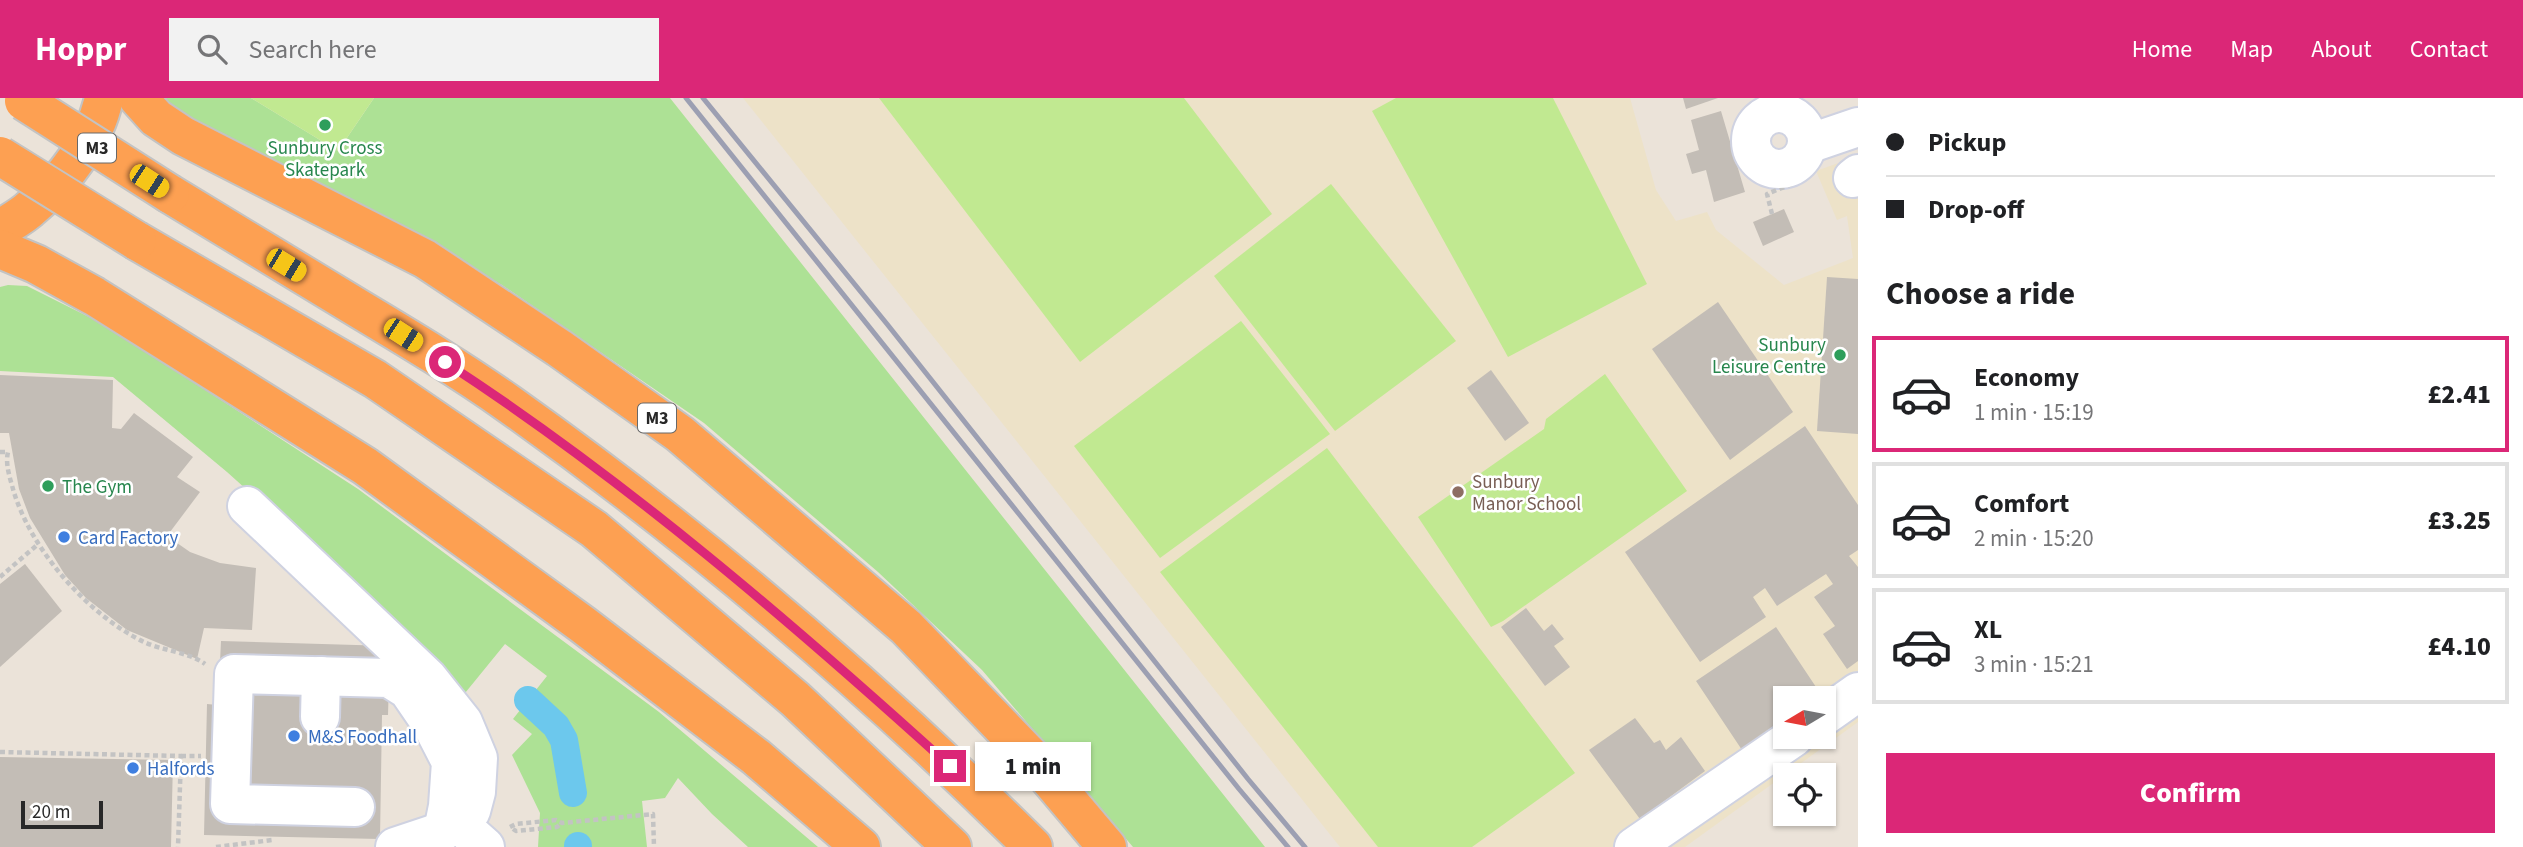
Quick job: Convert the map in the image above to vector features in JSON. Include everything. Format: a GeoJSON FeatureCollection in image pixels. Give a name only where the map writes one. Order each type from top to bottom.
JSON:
{"type":"FeatureCollection","features":[{"type":"Feature","properties":{"kind":"highway"},"geometry":{"type":"LineString","coordinates":[[0,229],[32,207],[78,159],[102,110],[104,98]]}},
{"type":"Feature","properties":{"kind":"highway","name":"M3"},"geometry":{"type":"LineString","coordinates":[[138,98],[156,118],[183,136],[425,258],[680,434],[906,626],[1031,757],[1107,847]]}},
{"type":"Feature","properties":{"kind":"highway","name":"M3"},"geometry":{"type":"LineString","coordinates":[[22,99],[508,403],[644,505],[807,638],[970,784],[1033,847]]}},
{"type":"Feature","properties":{"kind":"highway"},"geometry":{"type":"LineString","coordinates":[[0,156],[137,241],[375,379],[594,529],[795,699],[952,847]]}},
{"type":"Feature","properties":{"kind":"highway"},"geometry":{"type":"LineString","coordinates":[[0,249],[36,264],[94,296],[365,466],[582,624],[756,757],[861,847]]}},
{"type":"Feature","properties":{"kind":"street"},"geometry":{"type":"LineString","coordinates":[[1798,155],[1858,127]]}},
{"type":"Feature","properties":{"kind":"street"},"geometry":{"type":"LineString","coordinates":[[247,506],[428,678],[463,722],[478,758],[481,825]]}},
{"type":"Feature","properties":{"kind":"street"},"geometry":{"type":"LineString","coordinates":[[355,807],[230,804],[219,747],[234,674],[389,677],[408,690],[432,725],[451,762],[448,806],[481,825]]}},
{"type":"Feature","properties":{"kind":"street"},"geometry":{"type":"LineString","coordinates":[[320,717],[321,676]]}},
{"type":"Feature","properties":{"kind":"street"},"geometry":{"type":"LineString","coordinates":[[1836,708],[1858,692]]}},
{"type":"Feature","properties":{"kind":"street"},"geometry":{"type":"LineString","coordinates":[[1634,847],[1777,749]]}},
{"type":"Feature","properties":{"kind":"street"},"geometry":{"type":"LineString","coordinates":[[395,847],[481,825]]}},
{"type":"Feature","properties":{"kind":"path"},"geometry":{"type":"LineString","coordinates":[[1772,214],[1768,194],[1794,183],[1798,155]]}},
{"type":"Feature","properties":{"kind":"path"},"geometry":{"type":"LineString","coordinates":[[0,452],[8,452],[6,459],[18,506],[37,545],[81,596],[115,624],[144,642],[205,662],[205,673]]}},
{"type":"Feature","properties":{"kind":"path"},"geometry":{"type":"LineString","coordinates":[[0,577],[37,545]]}},
{"type":"Feature","properties":{"kind":"path"},"geometry":{"type":"LineString","coordinates":[[0,752],[181,756],[219,747]]}},
{"type":"Feature","properties":{"kind":"path"},"geometry":{"type":"LineString","coordinates":[[178,847],[181,756]]}},
{"type":"Feature","properties":{"kind":"path"},"geometry":{"type":"LineString","coordinates":[[481,825],[557,827],[562,823],[653,814],[654,847]]}},
{"type":"Feature","properties":{"kind":"shaded area","name":"Sunbury Manor School"},"geometry":{"type":"Polygon","coordinates":[[[743,98],[1630,98],[1656,190],[1676,221],[1707,212],[1716,230],[1784,285],[1853,258],[1847,216],[1837,220],[1816,171],[1858,156],[1858,722],[1836,738],[1836,686],[1773,686],[1773,749],[1821,749],[1801,763],[1773,763],[1773,783],[1685,847],[1340,847],[743,98]]]}},
{"type":"Feature","properties":{"kind":"green space"},"geometry":{"type":"Polygon","coordinates":[[[161,98],[251,98],[338,151],[374,98],[670,98],[1265,847],[1133,847],[982,670],[878,572],[704,423],[502,285],[323,185],[167,107],[161,98]]]}},
{"type":"Feature","properties":{"kind":"green space","name":"Sunbury Cross Skatepark"},"geometry":{"type":"Polygon","coordinates":[[[251,98],[374,98],[338,151],[251,98]]]}},
{"type":"Feature","properties":{"kind":"green space"},"geometry":{"type":"Polygon","coordinates":[[[879,98],[1184,98],[1272,214],[1080,362],[879,98]]]}},
{"type":"Feature","properties":{"kind":"green space"},"geometry":{"type":"Polygon","coordinates":[[[1396,98],[1553,98],[1647,284],[1508,357],[1372,111],[1396,98]]]}},
{"type":"Feature","properties":{"kind":"green space"},"geometry":{"type":"Polygon","coordinates":[[[1331,184],[1456,341],[1335,431],[1214,276],[1331,184]]]}},
{"type":"Feature","properties":{"kind":"green space"},"geometry":{"type":"Polygon","coordinates":[[[27,286],[107,326],[358,489],[659,712],[818,847],[748,847],[678,778],[665,798],[642,801],[647,847],[538,847],[540,813],[512,755],[532,734],[513,719],[547,676],[505,644],[461,698],[355,587],[227,472],[113,377],[0,371],[0,287],[27,286]]]}},
{"type":"Feature","properties":{"kind":"green space"},"geometry":{"type":"Polygon","coordinates":[[[1241,321],[1330,434],[1160,558],[1074,446],[1241,321]]]}},
{"type":"Feature","properties":{"kind":"green space"},"geometry":{"type":"Polygon","coordinates":[[[1605,374],[1687,491],[1491,627],[1418,517],[1544,429],[1546,419],[1605,374]]]}},
{"type":"Feature","properties":{"kind":"green space"},"geometry":{"type":"Polygon","coordinates":[[[1327,448],[1575,773],[1472,847],[1378,847],[1160,572],[1327,448]]]}},
{"type":"Feature","properties":{"kind":"building"},"geometry":{"type":"Polygon","coordinates":[[[1683,98],[1718,98],[1686,109],[1683,98]]]}},
{"type":"Feature","properties":{"kind":"building"},"geometry":{"type":"Polygon","coordinates":[[[1721,111],[1745,192],[1714,202],[1706,170],[1692,174],[1686,154],[1699,150],[1691,120],[1721,111]]]}},
{"type":"Feature","properties":{"kind":"building"},"geometry":{"type":"Polygon","coordinates":[[[1784,209],[1794,232],[1763,246],[1753,222],[1784,209]]]}},
{"type":"Feature","properties":{"kind":"building","name":"Sunbury Leisure Centre"},"geometry":{"type":"Polygon","coordinates":[[[1827,277],[1858,279],[1858,434],[1817,431],[1827,277]]]}},
{"type":"Feature","properties":{"kind":"building"},"geometry":{"type":"Polygon","coordinates":[[[1718,302],[1793,412],[1730,460],[1652,349],[1718,302]]]}},
{"type":"Feature","properties":{"kind":"building"},"geometry":{"type":"Polygon","coordinates":[[[1491,370],[1529,423],[1505,441],[1467,388],[1491,370]]]}},
{"type":"Feature","properties":{"kind":"building"},"geometry":{"type":"Polygon","coordinates":[[[0,375],[113,380],[112,428],[121,429],[134,413],[193,457],[177,477],[200,492],[167,536],[190,552],[220,563],[256,568],[252,630],[204,628],[197,659],[127,630],[86,598],[65,575],[30,518],[19,489],[9,433],[0,433],[0,375]]]}},
{"type":"Feature","properties":{"kind":"building"},"geometry":{"type":"Polygon","coordinates":[[[1805,426],[1858,505],[1858,550],[1849,556],[1858,567],[1858,661],[1847,669],[1823,634],[1835,626],[1814,597],[1833,584],[1826,574],[1777,606],[1765,588],[1753,597],[1766,617],[1700,662],[1625,552],[1805,426]]]}},
{"type":"Feature","properties":{"kind":"building"},"geometry":{"type":"Polygon","coordinates":[[[25,564],[62,611],[0,667],[0,584],[25,564]]]}},
{"type":"Feature","properties":{"kind":"building"},"geometry":{"type":"Polygon","coordinates":[[[1526,608],[1544,631],[1552,624],[1564,639],[1554,646],[1570,667],[1545,686],[1501,627],[1526,608]]]}},
{"type":"Feature","properties":{"kind":"building"},"geometry":{"type":"Polygon","coordinates":[[[1776,627],[1815,686],[1773,686],[1773,729],[1742,750],[1696,681],[1776,627]]]}},
{"type":"Feature","properties":{"kind":"building","name":"M&S Foodhall"},"geometry":{"type":"Polygon","coordinates":[[[221,641],[390,646],[388,715],[382,715],[380,839],[204,835],[207,704],[218,705],[221,641]]]}},
{"type":"Feature","properties":{"kind":"building"},"geometry":{"type":"Polygon","coordinates":[[[1635,718],[1654,743],[1660,740],[1666,750],[1681,737],[1705,771],[1640,819],[1589,750],[1635,718]]]}},
{"type":"Feature","properties":{"kind":"building"},"geometry":{"type":"Polygon","coordinates":[[[0,757],[173,760],[171,847],[0,847],[0,757]]]}},
{"type":"Feature","properties":{"kind":"waterway"},"geometry":{"type":"LineString","coordinates":[[528,700],[556,726],[564,740],[573,793]]}},
{"type":"Feature","properties":{"kind":"railway"},"geometry":{"type":"LineString","coordinates":[[686,98],[1288,847]]}},
{"type":"Feature","properties":{"kind":"railway"},"geometry":{"type":"LineString","coordinates":[[703,98],[1305,847]]}},
{"type":"Feature","properties":{"kind":"place","name":"Sunbury Cross Skatepark"},"geometry":{"type":"Point","coordinates":[325,125]}},
{"type":"Feature","properties":{"kind":"place","name":"Sunbury Leisure Centre"},"geometry":{"type":"Point","coordinates":[1840,355]}},
{"type":"Feature","properties":{"kind":"place","name":"The Gym"},"geometry":{"type":"Point","coordinates":[48,486]}},
{"type":"Feature","properties":{"kind":"place","name":"Sunbury Manor School"},"geometry":{"type":"Point","coordinates":[1458,492]}},
{"type":"Feature","properties":{"kind":"place","name":"Card Factory"},"geometry":{"type":"Point","coordinates":[64,537]}},
{"type":"Feature","properties":{"kind":"place","name":"M&S Foodhall"},"geometry":{"type":"Point","coordinates":[294,736]}},
{"type":"Feature","properties":{"kind":"place","name":"Halfords"},"geometry":{"type":"Point","coordinates":[133,768]}},
{"type":"Feature","properties":{"kind":"route"},"geometry":{"type":"LineString","coordinates":[[445,362],[508,403],[654,512],[807,638],[950,766]]}}]}
